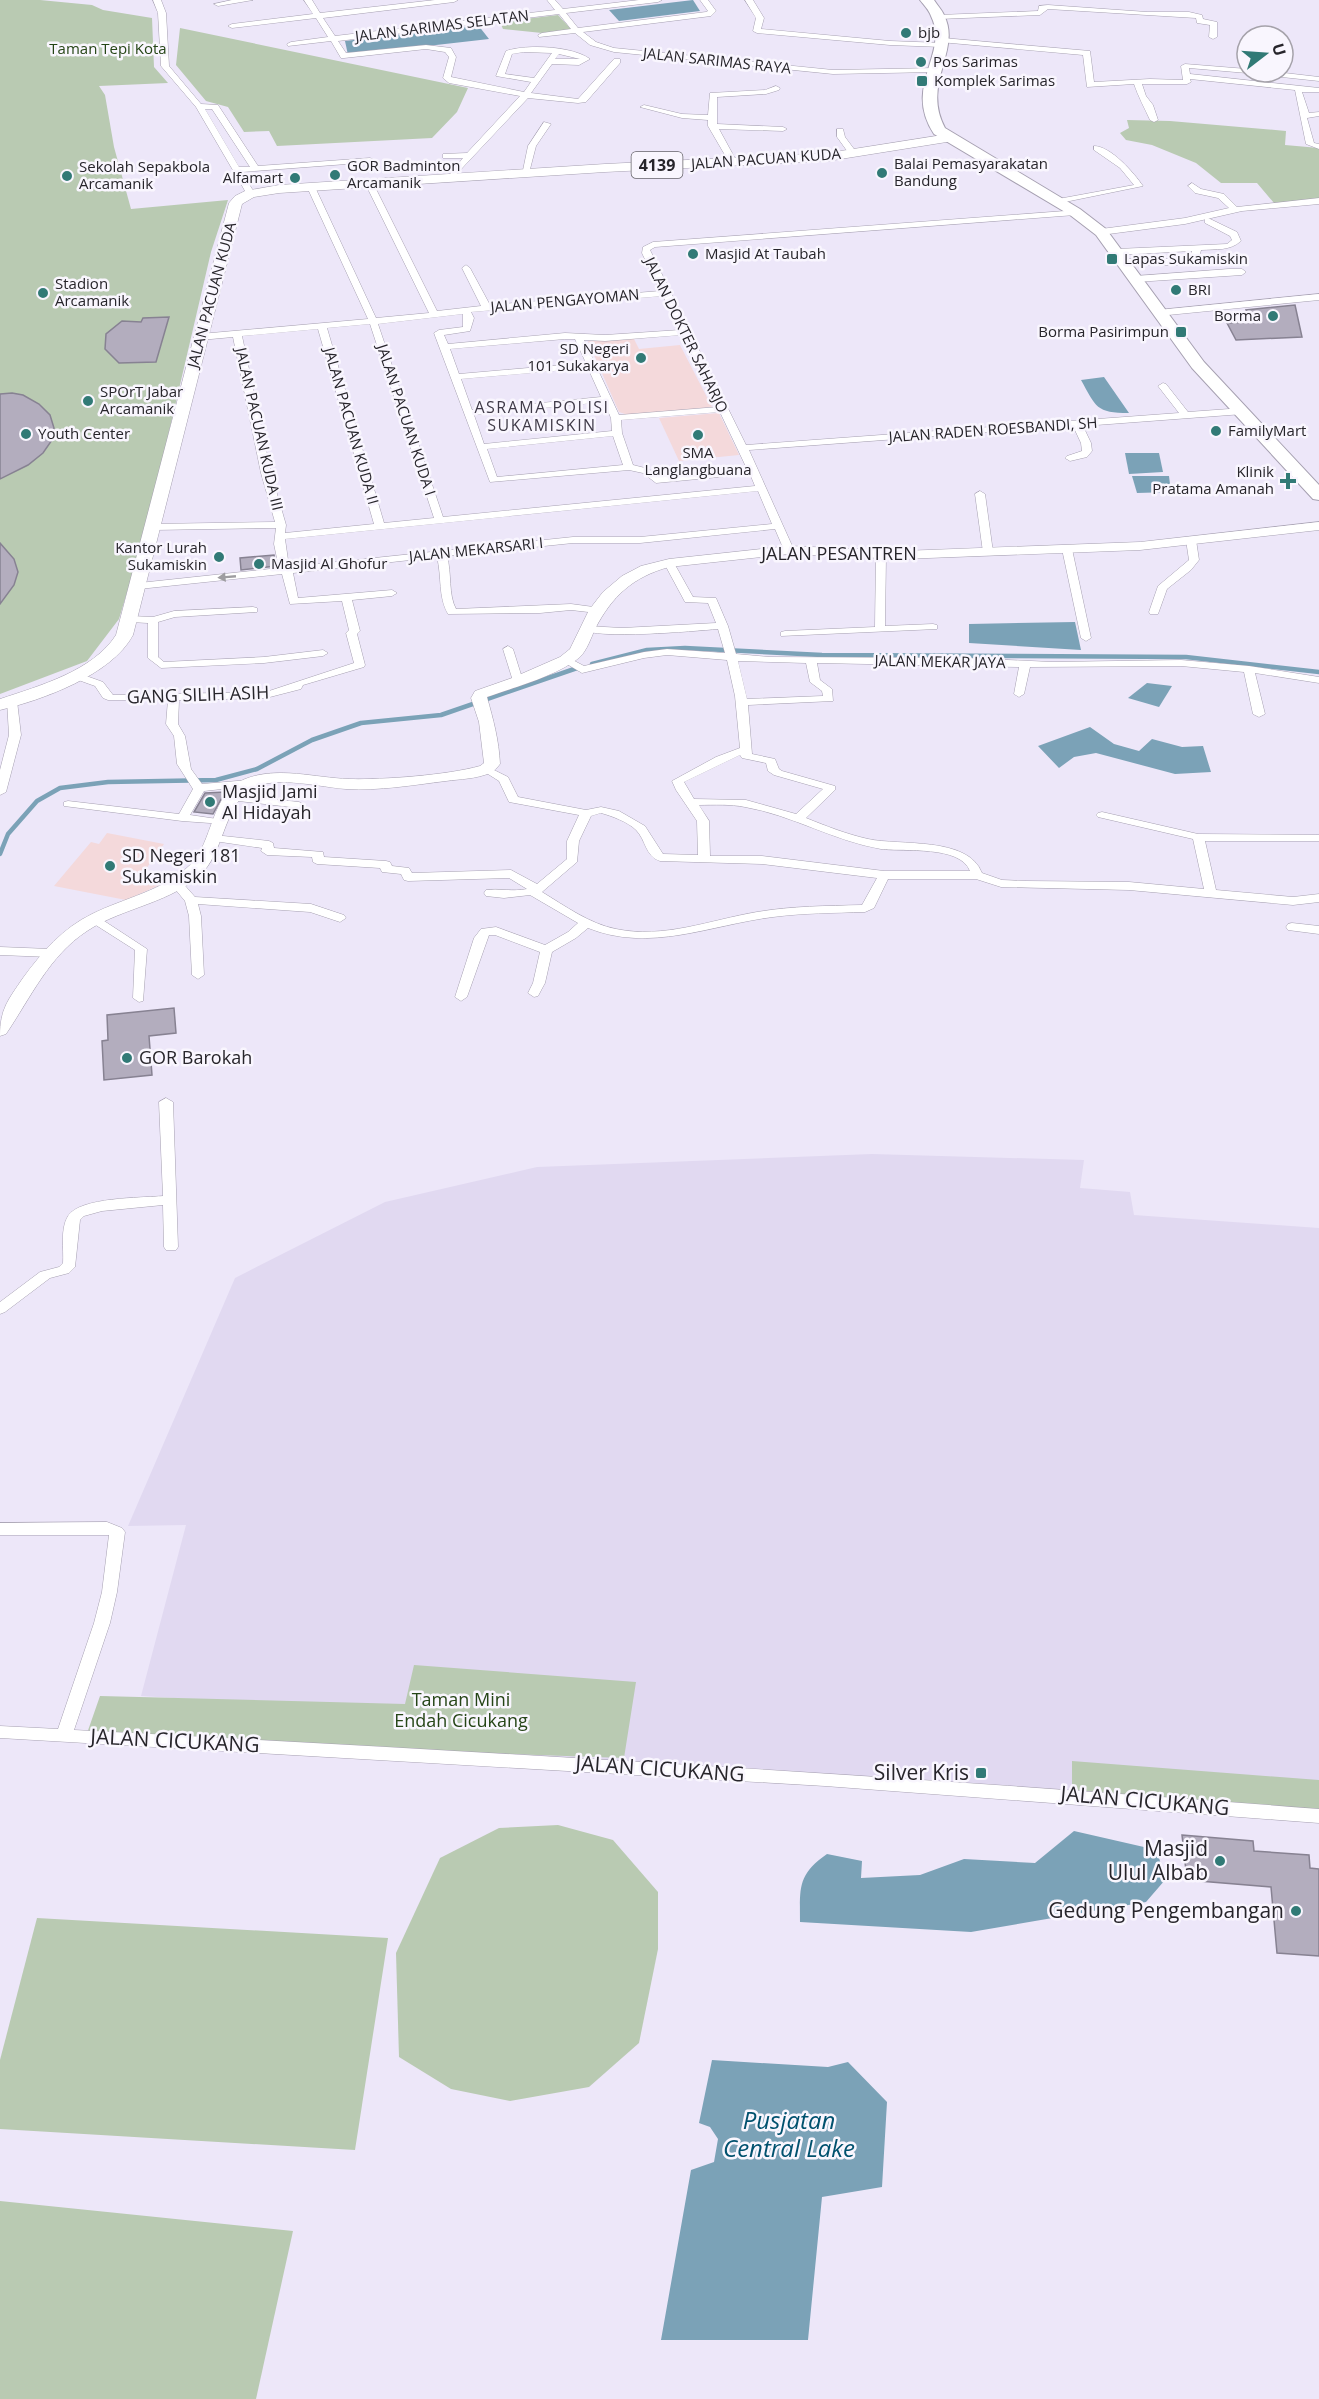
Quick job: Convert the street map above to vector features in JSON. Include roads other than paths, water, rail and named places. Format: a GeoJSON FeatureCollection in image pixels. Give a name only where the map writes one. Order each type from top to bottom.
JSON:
{"type":"FeatureCollection","features":[{"type":"Feature","properties":{"kind":"highway"},"geometry":{"type":"LineString","coordinates":[[927,0],[939,17],[942,42],[927,103],[931,121],[944,134],[1075,212],[1101,232],[1121,257],[1158,314],[1198,364],[1316,488]]}},
{"type":"Feature","properties":{"kind":"main road","name":"JALAN PACUAN KUDA"},"geometry":{"type":"LineString","coordinates":[[6,703],[74,675],[102,659],[122,640],[145,585],[153,527],[165,486],[200,337],[236,203],[241,198],[251,194],[311,187],[800,159],[858,152],[944,134]]}},
{"type":"Feature","properties":{"kind":"street"},"geometry":{"type":"LineString","coordinates":[[157,0],[162,13],[165,66],[200,106],[251,194]]}},
{"type":"Feature","properties":{"kind":"street"},"geometry":{"type":"LineString","coordinates":[[218,4],[249,0]]}},
{"type":"Feature","properties":{"kind":"street","name":"JALAN SARIMAS SELATAN"},"geometry":{"type":"LineString","coordinates":[[308,0],[334,39],[658,0]]}},
{"type":"Feature","properties":{"kind":"street"},"geometry":{"type":"LineString","coordinates":[[232,27],[454,0]]}},
{"type":"Feature","properties":{"kind":"street","name":"JALAN SARIMAS RAYA"},"geometry":{"type":"LineString","coordinates":[[551,0],[577,31],[587,41],[598,47],[833,72],[918,70]]}},
{"type":"Feature","properties":{"kind":"street"},"geometry":{"type":"LineString","coordinates":[[542,35],[708,14],[712,11],[704,0]]}},
{"type":"Feature","properties":{"kind":"street"},"geometry":{"type":"LineString","coordinates":[[749,0],[758,14],[757,31],[879,46],[942,42],[1085,52],[1088,54],[1090,85],[1187,82],[1185,66],[1235,70]]}},
{"type":"Feature","properties":{"kind":"street"},"geometry":{"type":"LineString","coordinates":[[939,17],[1040,13],[1042,8],[1048,7],[1147,14],[1189,14],[1199,17],[1200,21],[1215,24],[1213,37]]}},
{"type":"Feature","properties":{"kind":"street"},"geometry":{"type":"LineString","coordinates":[[804,36],[807,23]]}},
{"type":"Feature","properties":{"kind":"street"},"geometry":{"type":"LineString","coordinates":[[291,44],[334,39],[343,55],[346,56],[432,47],[448,50],[452,57],[448,80],[526,95],[581,101],[617,61]]}},
{"type":"Feature","properties":{"kind":"street"},"geometry":{"type":"LineString","coordinates":[[534,80],[500,76],[509,53],[518,50],[568,52],[586,59],[579,63],[549,61]]}},
{"type":"Feature","properties":{"kind":"street"},"geometry":{"type":"LineString","coordinates":[[450,179],[469,155],[526,95],[534,80],[556,52]]}},
{"type":"Feature","properties":{"kind":"street"},"geometry":{"type":"LineString","coordinates":[[807,70],[936,70]]}},
{"type":"Feature","properties":{"kind":"street"},"geometry":{"type":"LineString","coordinates":[[1187,76],[1319,90]]}},
{"type":"Feature","properties":{"kind":"street"},"geometry":{"type":"LineString","coordinates":[[1295,76],[1319,79]]}},
{"type":"Feature","properties":{"kind":"street"},"geometry":{"type":"LineString","coordinates":[[1138,83],[1142,97],[1149,105],[1149,112],[1154,120]]}},
{"type":"Feature","properties":{"kind":"street"},"geometry":{"type":"LineString","coordinates":[[1299,87],[1298,92],[1305,114],[1303,116],[1310,144],[1319,147]]}},
{"type":"Feature","properties":{"kind":"street"},"geometry":{"type":"LineString","coordinates":[[732,162],[711,122],[713,95],[766,92],[776,88]]}},
{"type":"Feature","properties":{"kind":"street"},"geometry":{"type":"LineString","coordinates":[[200,106],[215,107],[256,169]]}},
{"type":"Feature","properties":{"kind":"street"},"geometry":{"type":"LineString","coordinates":[[644,107],[711,122],[783,129]]}},
{"type":"Feature","properties":{"kind":"street"},"geometry":{"type":"LineString","coordinates":[[1305,114],[1319,114]]}},
{"type":"Feature","properties":{"kind":"street"},"geometry":{"type":"LineString","coordinates":[[525,173],[532,146],[548,124]]}},
{"type":"Feature","properties":{"kind":"street"},"geometry":{"type":"LineString","coordinates":[[840,130],[841,137],[858,152]]}},
{"type":"Feature","properties":{"kind":"street"},"geometry":{"type":"LineString","coordinates":[[1058,202],[1139,186],[1123,165],[1097,148]]}},
{"type":"Feature","properties":{"kind":"street"},"geometry":{"type":"LineString","coordinates":[[446,156],[469,155]]}},
{"type":"Feature","properties":{"kind":"street"},"geometry":{"type":"LineString","coordinates":[[238,170],[370,160]]}},
{"type":"Feature","properties":{"kind":"street"},"geometry":{"type":"LineString","coordinates":[[369,183],[434,314]]}},
{"type":"Feature","properties":{"kind":"street"},"geometry":{"type":"LineString","coordinates":[[1192,186],[1198,191],[1221,196],[1234,209]]}},
{"type":"Feature","properties":{"kind":"street","name":"JALAN PACUAN KUDA I"},"geometry":{"type":"LineString","coordinates":[[311,187],[373,321],[439,519]]}},
{"type":"Feature","properties":{"kind":"street"},"geometry":{"type":"LineString","coordinates":[[1101,232],[1185,221],[1234,209],[1319,201]]}},
{"type":"Feature","properties":{"kind":"street","name":"JALAN DOKTER SAHARJO"},"geometry":{"type":"LineString","coordinates":[[789,550],[743,448],[664,293],[646,249],[653,245],[1075,212]]}},
{"type":"Feature","properties":{"kind":"street"},"geometry":{"type":"LineString","coordinates":[[1121,257],[1229,246],[1237,241],[1234,234],[1208,221]]}},
{"type":"Feature","properties":{"kind":"street"},"geometry":{"type":"LineString","coordinates":[[1121,257],[1191,262],[1196,259],[1197,248]]}},
{"type":"Feature","properties":{"kind":"street"},"geometry":{"type":"LineString","coordinates":[[466,268],[487,308]]}},
{"type":"Feature","properties":{"kind":"street"},"geometry":{"type":"LineString","coordinates":[[1136,279],[1179,277],[1209,271],[1242,272]]}},
{"type":"Feature","properties":{"kind":"street","name":"JALAN PENGAYOMAN"},"geometry":{"type":"LineString","coordinates":[[434,314],[664,293]]}},
{"type":"Feature","properties":{"kind":"street"},"geometry":{"type":"LineString","coordinates":[[1158,314],[1319,297]]}},
{"type":"Feature","properties":{"kind":"street"},"geometry":{"type":"LineString","coordinates":[[466,310],[469,318],[467,329],[439,333],[494,480],[629,467],[646,471],[656,480],[754,471]]}},
{"type":"Feature","properties":{"kind":"street","name":"JALAN PACUAN KUDA I"},"geometry":{"type":"LineString","coordinates":[[373,321],[434,314]]}},
{"type":"Feature","properties":{"kind":"street","name":"JALAN PACUAN KUDA II"},"geometry":{"type":"LineString","coordinates":[[200,337],[373,321]]}},
{"type":"Feature","properties":{"kind":"street","name":"JALAN PACUAN KUDA II"},"geometry":{"type":"LineString","coordinates":[[322,326],[380,526]]}},
{"type":"Feature","properties":{"kind":"street"},"geometry":{"type":"LineString","coordinates":[[444,347],[565,336],[579,338],[684,332]]}},
{"type":"Feature","properties":{"kind":"street","name":"JALAN PACUAN KUDA III"},"geometry":{"type":"LineString","coordinates":[[237,333],[266,473],[281,531],[279,544],[294,602],[346,598]]}},
{"type":"Feature","properties":{"kind":"street"},"geometry":{"type":"LineString","coordinates":[[579,338],[605,399],[616,418],[617,433],[629,467]]}},
{"type":"Feature","properties":{"kind":"street"},"geometry":{"type":"LineString","coordinates":[[455,377],[591,365]]}},
{"type":"Feature","properties":{"kind":"street"},"geometry":{"type":"LineString","coordinates":[[1163,386],[1186,416]]}},
{"type":"Feature","properties":{"kind":"street"},"geometry":{"type":"LineString","coordinates":[[467,412],[605,399]]}},
{"type":"Feature","properties":{"kind":"street"},"geometry":{"type":"LineString","coordinates":[[616,418],[723,409]]}},
{"type":"Feature","properties":{"kind":"street","name":"JALAN RADEN ROESBANDI, SH"},"geometry":{"type":"LineString","coordinates":[[743,448],[1243,411]]}},
{"type":"Feature","properties":{"kind":"street"},"geometry":{"type":"LineString","coordinates":[[1070,458],[1084,455],[1087,451],[1086,443],[1077,424]]}},
{"type":"Feature","properties":{"kind":"street"},"geometry":{"type":"LineString","coordinates":[[480,447],[617,433]]}},
{"type":"Feature","properties":{"kind":"street"},"geometry":{"type":"LineString","coordinates":[[281,531],[380,526],[760,488]]}},
{"type":"Feature","properties":{"kind":"street"},"geometry":{"type":"LineString","coordinates":[[980,494],[988,552]]}},
{"type":"Feature","properties":{"kind":"street","name":"JALAN MEKARSARI I"},"geometry":{"type":"LineString","coordinates":[[145,585],[573,540],[640,540],[778,526]]}},
{"type":"Feature","properties":{"kind":"street","name":"JALAN PESANTREN"},"geometry":{"type":"LineString","coordinates":[[486,770],[492,764],[481,694],[573,665],[576,652],[597,610],[608,596],[627,579],[646,569],[669,563],[789,550],[880,554],[1067,549],[1191,540],[1319,526]]}},
{"type":"Feature","properties":{"kind":"street","name":"JALAN PACUAN KUDA III"},"geometry":{"type":"LineString","coordinates":[[153,527],[281,531]]}},
{"type":"Feature","properties":{"kind":"street"},"geometry":{"type":"LineString","coordinates":[[1154,612],[1157,593],[1162,584],[1190,566],[1194,560],[1191,540]]}},
{"type":"Feature","properties":{"kind":"street"},"geometry":{"type":"LineString","coordinates":[[1067,549],[1086,638]]}},
{"type":"Feature","properties":{"kind":"street"},"geometry":{"type":"LineString","coordinates":[[441,554],[446,572],[446,600],[449,610],[459,612],[571,607],[597,610]]}},
{"type":"Feature","properties":{"kind":"street"},"geometry":{"type":"LineString","coordinates":[[880,554],[880,629]]}},
{"type":"Feature","properties":{"kind":"street"},"geometry":{"type":"LineString","coordinates":[[669,563],[689,600],[706,598],[712,600],[723,626],[732,654],[748,757],[771,761],[774,771],[778,773],[831,788],[798,819]]}},
{"type":"Feature","properties":{"kind":"street"},"geometry":{"type":"LineString","coordinates":[[346,598],[392,593]]}},
{"type":"Feature","properties":{"kind":"street","name":"GANG SILIH ASIH"},"geometry":{"type":"LineString","coordinates":[[74,675],[99,684],[107,696],[112,698],[271,695],[297,687],[298,683],[360,665],[351,633],[355,631],[346,598]]}},
{"type":"Feature","properties":{"kind":"street"},"geometry":{"type":"LineString","coordinates":[[130,619],[153,620],[174,614],[253,610]]}},
{"type":"Feature","properties":{"kind":"street"},"geometry":{"type":"LineString","coordinates":[[153,620],[153,658],[161,665],[264,660],[323,653]]}},
{"type":"Feature","properties":{"kind":"street"},"geometry":{"type":"LineString","coordinates":[[588,629],[622,631],[723,626]]}},
{"type":"Feature","properties":{"kind":"street"},"geometry":{"type":"LineString","coordinates":[[785,634],[933,627]]}},
{"type":"Feature","properties":{"kind":"street"},"geometry":{"type":"LineString","coordinates":[[508,649],[518,681]]}},
{"type":"Feature","properties":{"kind":"street","name":"JALAN MEKAR JAYA"},"geometry":{"type":"LineString","coordinates":[[573,665],[667,652],[811,660],[1025,664],[1180,663],[1249,669],[1319,680]]}},
{"type":"Feature","properties":{"kind":"street"},"geometry":{"type":"LineString","coordinates":[[741,702],[829,699],[826,689],[815,682],[811,660]]}},
{"type":"Feature","properties":{"kind":"street"},"geometry":{"type":"LineString","coordinates":[[1019,694],[1025,664]]}},
{"type":"Feature","properties":{"kind":"street"},"geometry":{"type":"LineString","coordinates":[[1249,669],[1259,714]]}},
{"type":"Feature","properties":{"kind":"street"},"geometry":{"type":"LineString","coordinates":[[226,707],[229,694]]}},
{"type":"Feature","properties":{"kind":"street"},"geometry":{"type":"LineString","coordinates":[[174,697],[172,724],[178,729],[183,748],[184,768],[195,782]]}},
{"type":"Feature","properties":{"kind":"street"},"geometry":{"type":"LineString","coordinates":[[0,792],[15,735],[6,703]]}},
{"type":"Feature","properties":{"kind":"street"},"geometry":{"type":"LineString","coordinates":[[704,859],[703,818],[693,802],[682,791],[678,781],[708,767],[726,754],[747,749]]}},
{"type":"Feature","properties":{"kind":"street"},"geometry":{"type":"LineString","coordinates":[[195,782],[249,783],[279,779],[358,784],[486,770],[504,779],[513,800],[586,813],[609,811],[630,821],[641,828],[652,849],[660,857],[762,860],[884,875],[977,875],[1001,883],[1026,885],[1128,886],[1293,901],[1319,898]]}},
{"type":"Feature","properties":{"kind":"street"},"geometry":{"type":"LineString","coordinates":[[183,818],[195,782]]}},
{"type":"Feature","properties":{"kind":"street"},"geometry":{"type":"LineString","coordinates":[[0,1030],[6,1011],[60,942],[95,919],[176,883],[198,867],[208,854],[217,830],[234,798],[240,789],[249,783]]}},
{"type":"Feature","properties":{"kind":"street"},"geometry":{"type":"LineString","coordinates":[[234,798],[298,805]]}},
{"type":"Feature","properties":{"kind":"street"},"geometry":{"type":"LineString","coordinates":[[693,802],[750,804],[879,846],[944,851],[972,862],[977,875]]}},
{"type":"Feature","properties":{"kind":"street"},"geometry":{"type":"LineString","coordinates":[[68,804],[183,818],[269,845],[267,851],[319,854],[317,860],[386,865],[386,869],[405,871],[408,877],[511,874],[587,922],[610,932],[643,936],[677,932],[773,913],[865,908],[870,905],[884,875]]}},
{"type":"Feature","properties":{"kind":"street"},"geometry":{"type":"LineString","coordinates":[[490,893],[535,891],[555,879],[573,860],[573,841],[586,813]]}},
{"type":"Feature","properties":{"kind":"street"},"geometry":{"type":"LineString","coordinates":[[1102,814],[1198,837],[1319,838]]}},
{"type":"Feature","properties":{"kind":"street"},"geometry":{"type":"LineString","coordinates":[[1198,837],[1211,894]]}},
{"type":"Feature","properties":{"kind":"street"},"geometry":{"type":"LineString","coordinates":[[176,883],[191,900],[195,916],[198,975]]}},
{"type":"Feature","properties":{"kind":"street"},"geometry":{"type":"LineString","coordinates":[[191,900],[311,908],[340,918]]}},
{"type":"Feature","properties":{"kind":"street"},"geometry":{"type":"LineString","coordinates":[[95,919],[141,949],[139,998]]}},
{"type":"Feature","properties":{"kind":"street"},"geometry":{"type":"LineString","coordinates":[[534,993],[539,982],[546,950],[572,935],[587,922]]}},
{"type":"Feature","properties":{"kind":"street"},"geometry":{"type":"LineString","coordinates":[[1292,927],[1319,930]]}},
{"type":"Feature","properties":{"kind":"street"},"geometry":{"type":"LineString","coordinates":[[461,998],[480,938],[484,932],[496,931],[546,950]]}},
{"type":"Feature","properties":{"kind":"street"},"geometry":{"type":"LineString","coordinates":[[0,951],[50,953]]}},
{"type":"Feature","properties":{"kind":"street"},"geometry":{"type":"LineString","coordinates":[[166,1102],[171,1247]]}},
{"type":"Feature","properties":{"kind":"street"},"geometry":{"type":"LineString","coordinates":[[0,1309],[45,1275],[64,1270],[70,1264],[73,1220],[78,1213],[92,1208],[168,1200]]}},
{"type":"Feature","properties":{"kind":"street"},"geometry":{"type":"LineString","coordinates":[[0,1528],[112,1528],[117,1532],[113,1578],[98,1638],[92,1648],[64,1735]]}},
{"type":"Feature","properties":{"kind":"street","name":"JALAN CICUKANG"},"geometry":{"type":"LineString","coordinates":[[0,1732],[627,1766],[794,1779],[1065,1794],[1319,1816]]}},
{"type":"Feature","properties":{"kind":"water"},"geometry":{"type":"Polygon","coordinates":[[[693,0],[700,11],[619,21],[609,10],[693,0]]]}},
{"type":"Feature","properties":{"kind":"water"},"geometry":{"type":"Polygon","coordinates":[[[478,25],[489,39],[348,55],[345,41],[478,25]]]}},
{"type":"Feature","properties":{"kind":"water"},"geometry":{"type":"Polygon","coordinates":[[[1104,377],[1129,413],[1110,412],[1098,407],[1081,380],[1104,377]]]}},
{"type":"Feature","properties":{"kind":"water"},"geometry":{"type":"Polygon","coordinates":[[[1125,453],[1159,453],[1163,472],[1129,474],[1125,453]]]}},
{"type":"Feature","properties":{"kind":"water"},"geometry":{"type":"Polygon","coordinates":[[[1132,476],[1169,476],[1171,492],[1137,493],[1132,476]]]}},
{"type":"Feature","properties":{"kind":"water"},"geometry":{"type":"Polygon","coordinates":[[[1075,622],[1081,650],[969,643],[969,624],[1075,622]]]}},
{"type":"Feature","properties":{"kind":"water"},"geometry":{"type":"Polygon","coordinates":[[[1147,683],[1172,686],[1159,707],[1128,698],[1147,683]]]}},
{"type":"Feature","properties":{"kind":"water"},"geometry":{"type":"Polygon","coordinates":[[[1090,727],[1114,744],[1139,751],[1152,739],[1182,747],[1203,746],[1211,772],[1175,774],[1096,753],[1074,757],[1059,768],[1038,746],[1090,727]]]}},
{"type":"Feature","properties":{"kind":"water"},"geometry":{"type":"Polygon","coordinates":[[[1074,1831],[1157,1850],[1165,1880],[1146,1902],[971,1932],[800,1922],[802,1883],[810,1869],[827,1854],[862,1861],[861,1878],[920,1875],[964,1859],[1035,1863],[1074,1831]]]}},
{"type":"Feature","properties":{"kind":"water","name":"Pusjatan Central Lake"},"geometry":{"type":"Polygon","coordinates":[[[712,2060],[828,2067],[848,2062],[887,2102],[882,2187],[822,2197],[808,2340],[661,2340],[691,2170],[714,2162],[718,2139],[710,2127],[699,2123],[712,2060]]]}},
{"type":"Feature","properties":{"kind":"waterway"},"geometry":{"type":"LineString","coordinates":[[592,664],[647,650],[685,648],[822,655],[1186,657],[1319,672]]}},
{"type":"Feature","properties":{"kind":"waterway"},"geometry":{"type":"LineString","coordinates":[[0,854],[8,834],[37,801],[60,788],[108,782],[216,780],[257,769],[312,740],[361,723],[441,715],[580,667]]}},
{"type":"Feature","properties":{"kind":"place","name":"bjb"},"geometry":{"type":"Point","coordinates":[906,33]}},
{"type":"Feature","properties":{"kind":"place","name":"Pos Sarimas"},"geometry":{"type":"Point","coordinates":[921,62]}},
{"type":"Feature","properties":{"kind":"place","name":"Komplek Sarimas"},"geometry":{"type":"Point","coordinates":[922,81]}},
{"type":"Feature","properties":{"kind":"place","name":"Balai Pemasyarakatan Bandung"},"geometry":{"type":"Point","coordinates":[882,173]}},
{"type":"Feature","properties":{"kind":"place","name":"GOR Badminton Arcamanik"},"geometry":{"type":"Point","coordinates":[335,175]}},
{"type":"Feature","properties":{"kind":"place","name":"Sekolah Sepakbola Arcamanik"},"geometry":{"type":"Point","coordinates":[67,176]}},
{"type":"Feature","properties":{"kind":"place","name":"Alfamart"},"geometry":{"type":"Point","coordinates":[295,178]}},
{"type":"Feature","properties":{"kind":"place","name":"Masjid At Taubah"},"geometry":{"type":"Point","coordinates":[693,254]}},
{"type":"Feature","properties":{"kind":"place","name":"Lapas Sukamiskin"},"geometry":{"type":"Point","coordinates":[1112,259]}},
{"type":"Feature","properties":{"kind":"place","name":"BRI"},"geometry":{"type":"Point","coordinates":[1176,290]}},
{"type":"Feature","properties":{"kind":"place","name":"Stadion Arcamanik"},"geometry":{"type":"Point","coordinates":[43,293]}},
{"type":"Feature","properties":{"kind":"place","name":"Borma"},"geometry":{"type":"Point","coordinates":[1273,316]}},
{"type":"Feature","properties":{"kind":"place","name":"Borma Pasirimpun"},"geometry":{"type":"Point","coordinates":[1181,332]}},
{"type":"Feature","properties":{"kind":"place","name":"SD Negeri 101 Sukakarya"},"geometry":{"type":"Point","coordinates":[641,358]}},
{"type":"Feature","properties":{"kind":"place","name":"SPOrT Jabar Arcamanik"},"geometry":{"type":"Point","coordinates":[88,401]}},
{"type":"Feature","properties":{"kind":"place","name":"FamilyMart"},"geometry":{"type":"Point","coordinates":[1216,431]}},
{"type":"Feature","properties":{"kind":"place","name":"Youth Center"},"geometry":{"type":"Point","coordinates":[26,434]}},
{"type":"Feature","properties":{"kind":"place","name":"SMA Langlangbuana"},"geometry":{"type":"Point","coordinates":[698,435]}},
{"type":"Feature","properties":{"kind":"place","name":"Klinik Pratama Amanah"},"geometry":{"type":"Point","coordinates":[1288,481]}},
{"type":"Feature","properties":{"kind":"place","name":"Kantor Lurah Sukamiskin"},"geometry":{"type":"Point","coordinates":[219,557]}},
{"type":"Feature","properties":{"kind":"place","name":"Masjid Al Ghofur"},"geometry":{"type":"Point","coordinates":[259,564]}},
{"type":"Feature","properties":{"kind":"place","name":"Masjid Jami Al Hidayah"},"geometry":{"type":"Point","coordinates":[210,802]}},
{"type":"Feature","properties":{"kind":"place","name":"SD Negeri 181 Sukamiskin"},"geometry":{"type":"Point","coordinates":[110,866]}},
{"type":"Feature","properties":{"kind":"place","name":"GOR Barokah"},"geometry":{"type":"Point","coordinates":[127,1058]}},
{"type":"Feature","properties":{"kind":"place","name":"Silver Kris"},"geometry":{"type":"Point","coordinates":[981,1773]}},
{"type":"Feature","properties":{"kind":"place","name":"Masjid Ulul Albab"},"geometry":{"type":"Point","coordinates":[1220,1861]}},
{"type":"Feature","properties":{"kind":"place","name":"Gedung Pengembangan"},"geometry":{"type":"Point","coordinates":[1296,1911]}},
{"type":"Feature","properties":{"kind":"district","name":"ASRAMA POLISI SUKAMISKIN"},"geometry":{"type":"Point","coordinates":[542,416]}},
{"type":"Feature","properties":{"kind":"park label","name":"Taman Tepi Kota"},"geometry":{"type":"Point","coordinates":[108,49]}},
{"type":"Feature","properties":{"kind":"park label","name":"Taman Mini Endah Cicukang"},"geometry":{"type":"Point","coordinates":[461,1710]}}]}
